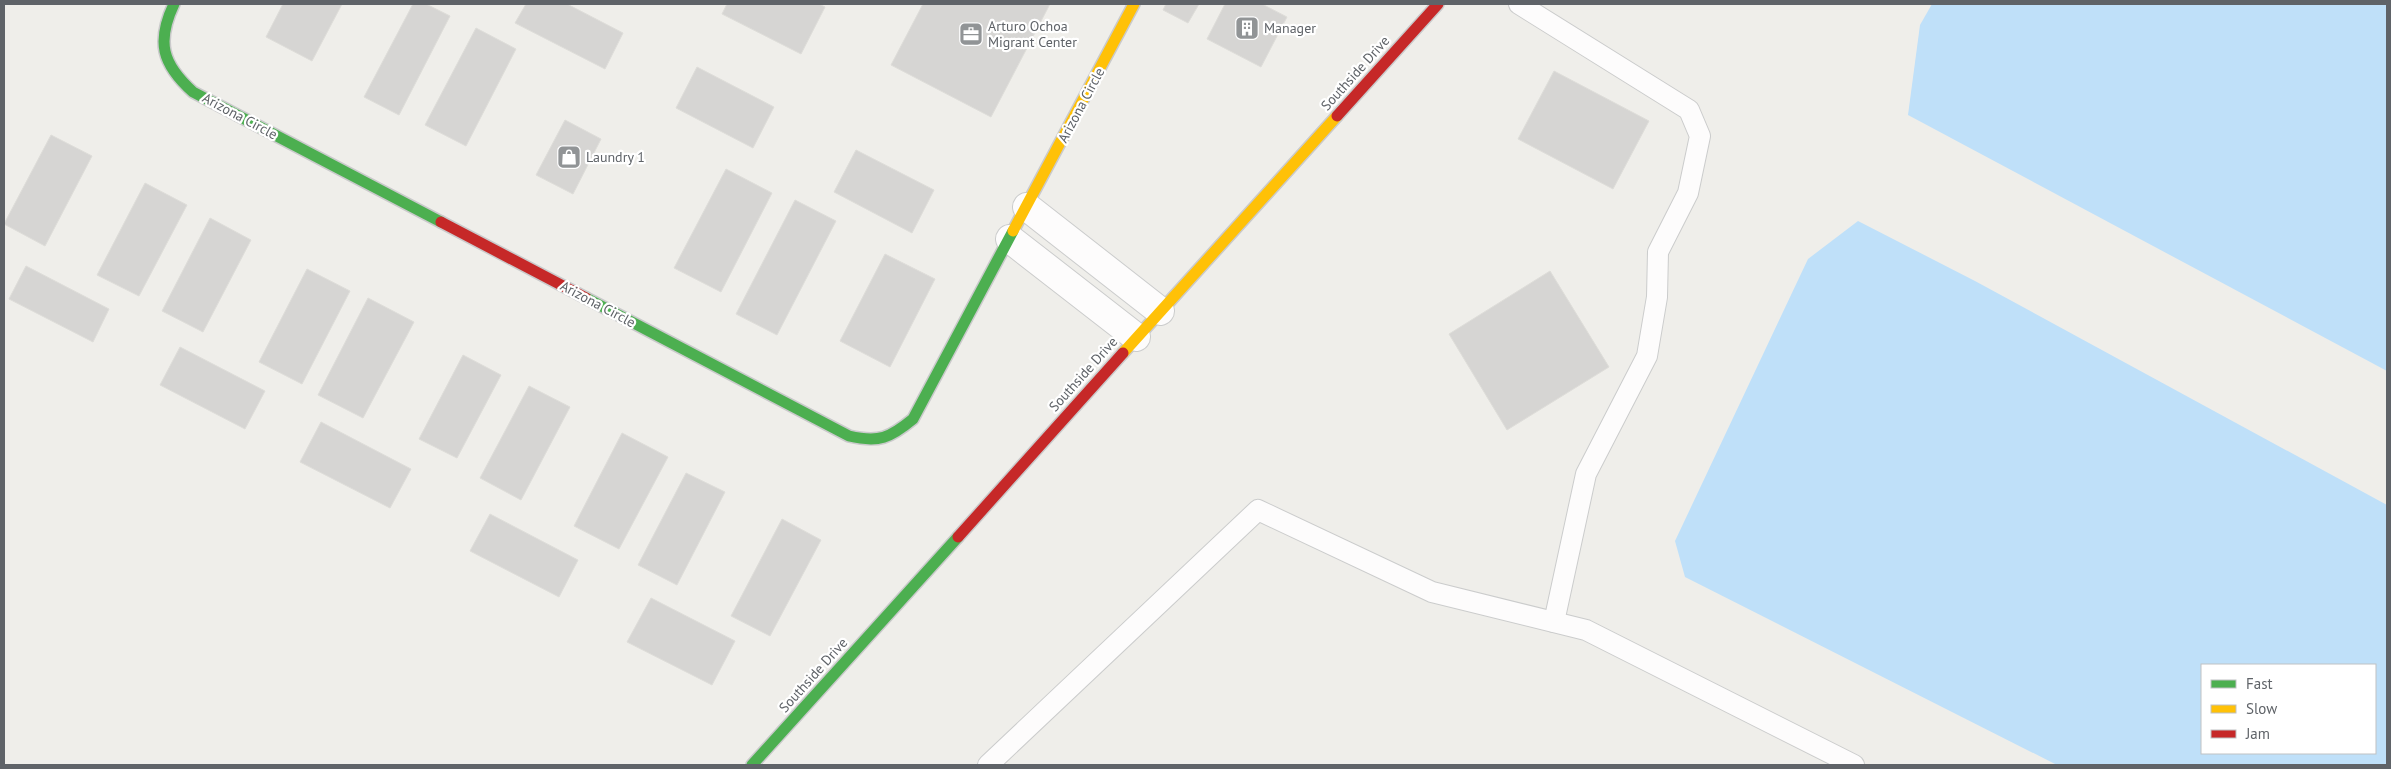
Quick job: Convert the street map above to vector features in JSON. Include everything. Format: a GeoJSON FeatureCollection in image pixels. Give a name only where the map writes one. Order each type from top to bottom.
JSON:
{"type":"FeatureCollection","features":[{"type":"Feature","properties":{"kind":"street","name":"Arizona Circle"},"geometry":{"type":"LineString","coordinates":[[174,4],[167,17],[162,39],[166,59],[177,79],[193,92],[850,436],[872,442],[897,433],[913,419],[1134,4]]}},
{"type":"Feature","properties":{"kind":"street","name":"Southside Drive"},"geometry":{"type":"LineString","coordinates":[[752,765],[1438,4]]}},
{"type":"Feature","properties":{"kind":"street"},"geometry":{"type":"LineString","coordinates":[[1027,207],[1160,311]]}},
{"type":"Feature","properties":{"kind":"street"},"geometry":{"type":"LineString","coordinates":[[1010,239],[1136,337]]}},
{"type":"Feature","properties":{"kind":"lane"},"geometry":{"type":"LineString","coordinates":[[1519,4],[1689,110],[1700,136],[1688,193],[1658,252],[1657,297],[1647,356],[1586,474],[1554,622]]}},
{"type":"Feature","properties":{"kind":"lane"},"geometry":{"type":"LineString","coordinates":[[988,765],[1258,510],[1432,592],[1586,630],[1854,765]]}},
{"type":"Feature","properties":{"kind":"water"},"geometry":{"type":"Polygon","coordinates":[[[1932,4],[2387,4],[2387,371],[1908,115],[1920,25],[1932,4]]]}},
{"type":"Feature","properties":{"kind":"water"},"geometry":{"type":"Polygon","coordinates":[[[1858,221],[1975,281],[2387,505],[2387,765],[2057,765],[1685,577],[1675,541],[1808,259],[1858,221]]]}},
{"type":"Feature","properties":{"kind":"building"},"geometry":{"type":"Polygon","coordinates":[[[283,4],[342,4],[312,61],[266,37],[283,4]]]}},
{"type":"Feature","properties":{"kind":"building"},"geometry":{"type":"Polygon","coordinates":[[[413,4],[426,4],[450,16],[399,115],[364,97],[413,4]]]}},
{"type":"Feature","properties":{"kind":"building"},"geometry":{"type":"Polygon","coordinates":[[[526,4],[567,4],[623,33],[605,69],[515,23],[526,4]]]}},
{"type":"Feature","properties":{"kind":"building"},"geometry":{"type":"Polygon","coordinates":[[[727,4],[819,4],[825,7],[801,54],[722,14],[727,4]]]}},
{"type":"Feature","properties":{"kind":"building","name":"Arturo Ochoa Migrant Center"},"geometry":{"type":"Polygon","coordinates":[[[923,4],[1050,4],[991,117],[891,65],[923,4]]]}},
{"type":"Feature","properties":{"kind":"building"},"geometry":{"type":"Polygon","coordinates":[[[1166,4],[1199,4],[1188,23],[1163,10],[1166,4]]]}},
{"type":"Feature","properties":{"kind":"building","name":"Manager"},"geometry":{"type":"Polygon","coordinates":[[[1225,4],[1262,4],[1287,17],[1261,67],[1207,39],[1225,4]]]}},
{"type":"Feature","properties":{"kind":"building"},"geometry":{"type":"Polygon","coordinates":[[[476,28],[516,49],[466,146],[425,125],[476,28]]]}},
{"type":"Feature","properties":{"kind":"building"},"geometry":{"type":"Polygon","coordinates":[[[697,67],[774,107],[753,148],[676,108],[697,67]]]}},
{"type":"Feature","properties":{"kind":"building"},"geometry":{"type":"Polygon","coordinates":[[[1554,71],[1649,121],[1613,189],[1518,139],[1554,71]]]}},
{"type":"Feature","properties":{"kind":"building","name":"Laundry 1"},"geometry":{"type":"Polygon","coordinates":[[[565,120],[601,139],[573,194],[536,175],[565,120]]]}},
{"type":"Feature","properties":{"kind":"building"},"geometry":{"type":"Polygon","coordinates":[[[51,135],[92,156],[45,246],[4,224],[51,135]]]}},
{"type":"Feature","properties":{"kind":"building"},"geometry":{"type":"Polygon","coordinates":[[[856,150],[934,190],[912,233],[834,192],[856,150]]]}},
{"type":"Feature","properties":{"kind":"building"},"geometry":{"type":"Polygon","coordinates":[[[726,169],[772,193],[721,292],[674,268],[726,169]]]}},
{"type":"Feature","properties":{"kind":"building"},"geometry":{"type":"Polygon","coordinates":[[[145,183],[187,205],[139,296],[97,275],[145,183]]]}},
{"type":"Feature","properties":{"kind":"building"},"geometry":{"type":"Polygon","coordinates":[[[795,200],[836,221],[777,335],[736,314],[795,200]]]}},
{"type":"Feature","properties":{"kind":"building"},"geometry":{"type":"Polygon","coordinates":[[[210,218],[251,240],[203,332],[162,311],[210,218]]]}},
{"type":"Feature","properties":{"kind":"building"},"geometry":{"type":"Polygon","coordinates":[[[885,254],[935,279],[890,367],[840,341],[885,254]]]}},
{"type":"Feature","properties":{"kind":"building"},"geometry":{"type":"Polygon","coordinates":[[[26,266],[109,309],[93,342],[9,299],[26,266]]]}},
{"type":"Feature","properties":{"kind":"building"},"geometry":{"type":"Polygon","coordinates":[[[307,269],[350,291],[302,384],[259,362],[307,269]]]}},
{"type":"Feature","properties":{"kind":"building"},"geometry":{"type":"Polygon","coordinates":[[[1550,271],[1609,367],[1507,430],[1449,334],[1550,271]]]}},
{"type":"Feature","properties":{"kind":"building"},"geometry":{"type":"Polygon","coordinates":[[[368,298],[414,322],[363,418],[318,395],[368,298]]]}},
{"type":"Feature","properties":{"kind":"building"},"geometry":{"type":"Polygon","coordinates":[[[180,347],[265,391],[245,429],[160,385],[180,347]]]}},
{"type":"Feature","properties":{"kind":"building"},"geometry":{"type":"Polygon","coordinates":[[[463,355],[501,375],[457,458],[419,439],[463,355]]]}},
{"type":"Feature","properties":{"kind":"building"},"geometry":{"type":"Polygon","coordinates":[[[529,386],[570,407],[521,500],[480,478],[529,386]]]}},
{"type":"Feature","properties":{"kind":"building"},"geometry":{"type":"Polygon","coordinates":[[[321,422],[411,469],[390,508],[300,462],[321,422]]]}},
{"type":"Feature","properties":{"kind":"building"},"geometry":{"type":"Polygon","coordinates":[[[622,433],[668,457],[619,549],[574,526],[622,433]]]}},
{"type":"Feature","properties":{"kind":"building"},"geometry":{"type":"Polygon","coordinates":[[[686,473],[725,492],[677,585],[638,565],[686,473]]]}},
{"type":"Feature","properties":{"kind":"building"},"geometry":{"type":"Polygon","coordinates":[[[490,514],[578,560],[559,597],[470,551],[490,514]]]}},
{"type":"Feature","properties":{"kind":"building"},"geometry":{"type":"Polygon","coordinates":[[[782,519],[821,540],[770,636],[731,616],[782,519]]]}},
{"type":"Feature","properties":{"kind":"building"},"geometry":{"type":"Polygon","coordinates":[[[651,598],[735,641],[712,685],[627,642],[651,598]]]}},
{"type":"Feature","properties":{"kind":"traffic: fast"},"geometry":{"type":"LineString","coordinates":[[174,4],[165,30],[165,52],[174,72],[193,92],[441,222]]}},
{"type":"Feature","properties":{"kind":"traffic: fast"},"geometry":{"type":"LineString","coordinates":[[586,298],[849,436],[876,439],[891,435],[913,419],[1013,231]]}},
{"type":"Feature","properties":{"kind":"traffic: fast"},"geometry":{"type":"LineString","coordinates":[[752,765],[958,537]]}},
{"type":"Feature","properties":{"kind":"traffic: slow"},"geometry":{"type":"LineString","coordinates":[[1013,231],[1134,4]]}},
{"type":"Feature","properties":{"kind":"traffic: slow"},"geometry":{"type":"LineString","coordinates":[[1123,353],[1337,116]]}},
{"type":"Feature","properties":{"kind":"traffic: jam"},"geometry":{"type":"LineString","coordinates":[[1337,116],[1438,4]]}},
{"type":"Feature","properties":{"kind":"traffic: jam"},"geometry":{"type":"LineString","coordinates":[[441,222],[586,298]]}},
{"type":"Feature","properties":{"kind":"traffic: jam"},"geometry":{"type":"LineString","coordinates":[[958,537],[1123,353]]}},
{"type":"Feature","properties":{"kind":"place","name":"Manager"},"geometry":{"type":"Point","coordinates":[1247,28]}},
{"type":"Feature","properties":{"kind":"place","name":"Arturo Ochoa Migrant Center"},"geometry":{"type":"Point","coordinates":[971,34]}},
{"type":"Feature","properties":{"kind":"place","name":"Laundry 1"},"geometry":{"type":"Point","coordinates":[569,157]}}]}
